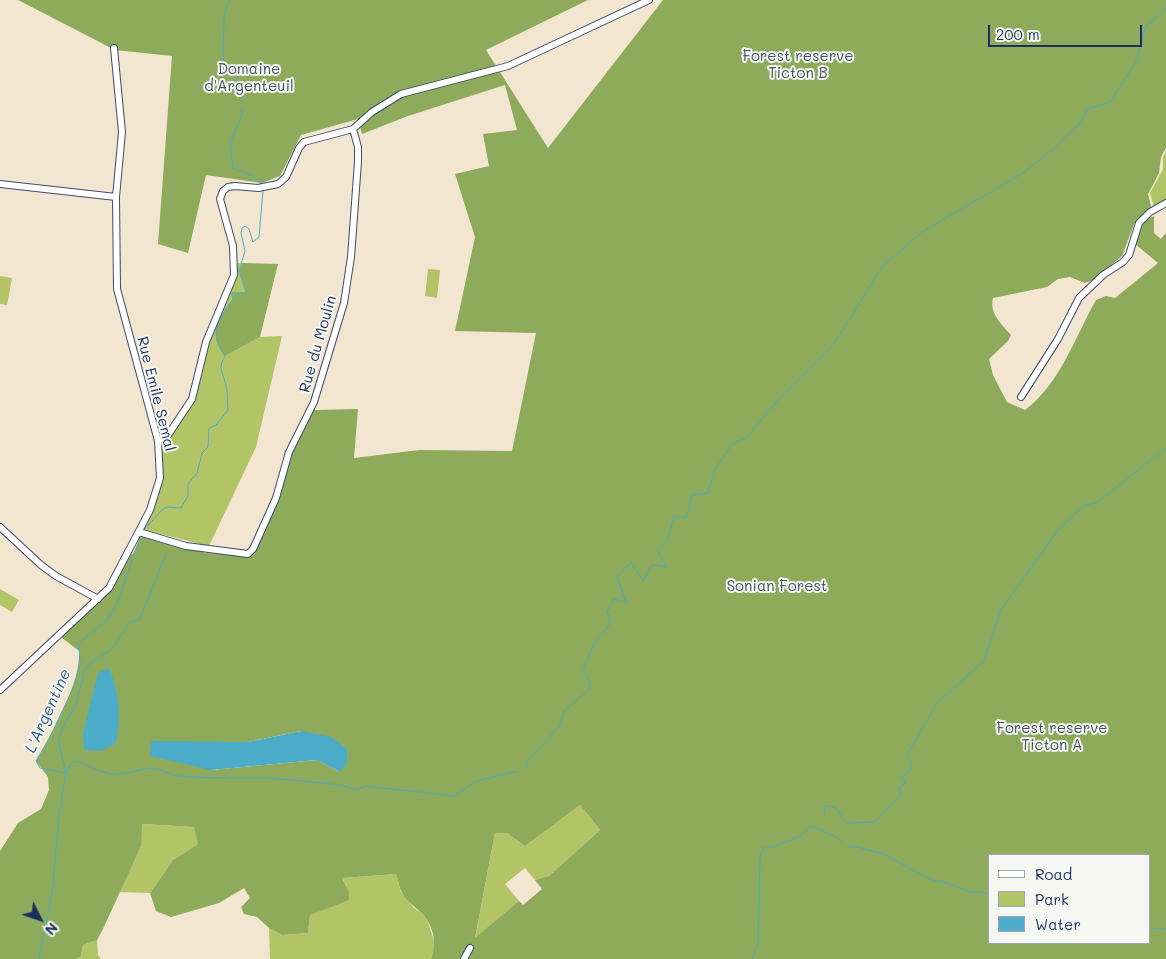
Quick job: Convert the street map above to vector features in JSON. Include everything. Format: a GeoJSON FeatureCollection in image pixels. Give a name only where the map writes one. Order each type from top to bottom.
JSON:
{"type":"FeatureCollection","features":[{"type":"Feature","properties":{"kind":"street"},"geometry":{"type":"LineString","coordinates":[[158,441],[168,435],[192,399],[206,342],[234,275],[233,246],[220,199],[223,191],[228,187],[235,186],[258,188],[278,184],[286,177],[299,148],[304,142],[319,137],[343,134],[353,129],[372,112],[401,94],[508,66],[649,0]]}},
{"type":"Feature","properties":{"kind":"street","name":"Rue Emile Semal"},"geometry":{"type":"LineString","coordinates":[[0,690],[98,599],[115,579],[150,510],[160,478],[158,441],[117,289],[116,197],[122,132],[114,48]]}},
{"type":"Feature","properties":{"kind":"street","name":"Rue du Moulin"},"geometry":{"type":"LineString","coordinates":[[139,532],[210,550],[250,553],[276,498],[289,452],[314,402],[344,303],[354,228],[358,162],[358,146],[353,129]]}},
{"type":"Feature","properties":{"kind":"street"},"geometry":{"type":"LineString","coordinates":[[0,184],[116,197]]}},
{"type":"Feature","properties":{"kind":"street"},"geometry":{"type":"LineString","coordinates":[[1021,396],[1058,339],[1079,298],[1096,281],[1124,262],[1139,223],[1150,212],[1166,203]]}},
{"type":"Feature","properties":{"kind":"street"},"geometry":{"type":"LineString","coordinates":[[0,527],[41,565],[56,576],[98,599]]}},
{"type":"Feature","properties":{"kind":"street"},"geometry":{"type":"LineString","coordinates":[[464,959],[470,948]]}},
{"type":"Feature","properties":{"kind":"green space","name":"Sonian Forest"},"geometry":{"type":"Polygon","coordinates":[[[18,0],[588,0],[486,50],[548,148],[663,0],[1166,0],[1166,148],[1161,157],[1159,173],[1148,194],[1151,206],[1134,224],[1122,256],[1093,280],[1085,283],[1070,277],[1058,279],[1047,287],[993,298],[992,303],[995,314],[1011,335],[1008,341],[989,359],[993,375],[1007,402],[1025,410],[1048,387],[1057,374],[1096,300],[1106,296],[1115,298],[1158,263],[1134,243],[1143,221],[1154,216],[1154,233],[1161,239],[1166,233],[1166,959],[431,959],[434,949],[434,938],[429,923],[424,915],[402,893],[396,874],[342,878],[349,892],[349,900],[310,915],[308,933],[282,935],[269,928],[257,917],[244,914],[241,907],[250,898],[244,888],[219,903],[171,917],[156,911],[150,893],[173,860],[198,844],[194,827],[142,824],[141,846],[103,929],[97,940],[83,945],[81,956],[77,959],[0,959],[0,851],[18,823],[41,809],[49,790],[48,777],[36,761],[64,708],[78,664],[79,651],[61,637],[111,589],[131,554],[133,554],[141,535],[206,553],[249,556],[291,452],[314,410],[358,409],[354,458],[419,450],[512,451],[536,333],[455,331],[475,237],[455,174],[489,166],[483,134],[517,130],[505,85],[408,116],[362,134],[358,119],[301,135],[280,176],[262,183],[206,175],[188,253],[158,244],[172,56],[115,50],[18,0]],[[301,731],[248,742],[217,743],[211,770],[317,760],[340,772],[301,731]],[[580,805],[525,846],[507,833],[495,833],[475,938],[519,901],[523,905],[542,889],[535,880],[549,876],[600,830],[580,805]]]}},
{"type":"Feature","properties":{"kind":"green space"},"geometry":{"type":"Polygon","coordinates":[[[1166,152],[1166,199],[1154,207],[1150,193],[1163,169],[1163,157],[1166,152]]]}},
{"type":"Feature","properties":{"kind":"green space"},"geometry":{"type":"Polygon","coordinates":[[[237,263],[242,263],[239,271],[246,293],[230,304],[227,311],[224,327],[225,356],[260,337],[282,336],[256,447],[209,546],[144,530],[157,499],[161,477],[160,443],[169,436],[195,400],[208,342],[236,276],[237,263]]]}},
{"type":"Feature","properties":{"kind":"green space"},"geometry":{"type":"Polygon","coordinates":[[[242,263],[278,264],[260,337],[225,356],[217,341],[217,327],[219,320],[233,299],[232,293],[246,292],[239,271],[242,263]]]}},
{"type":"Feature","properties":{"kind":"green space"},"geometry":{"type":"Polygon","coordinates":[[[428,269],[440,270],[437,298],[425,296],[428,269]]]}},
{"type":"Feature","properties":{"kind":"green space"},"geometry":{"type":"Polygon","coordinates":[[[0,276],[12,278],[7,305],[0,304],[0,276]]]}},
{"type":"Feature","properties":{"kind":"green space"},"geometry":{"type":"Polygon","coordinates":[[[0,589],[19,600],[12,612],[0,605],[0,589]]]}},
{"type":"Feature","properties":{"kind":"green space"},"geometry":{"type":"Polygon","coordinates":[[[580,805],[600,830],[549,876],[535,880],[525,868],[505,884],[519,901],[475,939],[495,833],[507,833],[525,846],[580,805]]]}},
{"type":"Feature","properties":{"kind":"green space"},"geometry":{"type":"Polygon","coordinates":[[[141,824],[195,827],[198,844],[173,860],[150,893],[119,892],[141,846],[141,824]]]}},
{"type":"Feature","properties":{"kind":"green space"},"geometry":{"type":"Polygon","coordinates":[[[396,874],[401,892],[414,908],[426,916],[436,947],[431,959],[270,959],[269,928],[282,935],[308,933],[310,915],[349,892],[342,878],[396,874]]]}},
{"type":"Feature","properties":{"kind":"green space"},"geometry":{"type":"Polygon","coordinates":[[[97,940],[98,955],[101,959],[77,959],[81,956],[83,945],[97,940]]]}},
{"type":"Feature","properties":{"kind":"water"},"geometry":{"type":"Polygon","coordinates":[[[109,668],[115,686],[118,705],[116,743],[101,751],[84,750],[83,733],[98,673],[109,668]]]}},
{"type":"Feature","properties":{"kind":"water"},"geometry":{"type":"Polygon","coordinates":[[[301,731],[331,737],[347,749],[347,763],[340,772],[317,760],[211,770],[150,756],[151,741],[248,742],[301,731]]]}},
{"type":"Feature","properties":{"kind":"waterway","name":"L'Argentine"},"geometry":{"type":"LineString","coordinates":[[230,0],[224,14],[223,69],[242,83],[241,100]]}},
{"type":"Feature","properties":{"kind":"waterway"},"geometry":{"type":"LineString","coordinates":[[526,768],[528,761],[559,726],[565,710],[590,689],[588,677],[582,671],[595,642],[610,624],[607,611],[614,599],[626,602],[617,577],[631,562],[643,581],[652,565],[667,567],[657,550],[668,539],[674,516],[686,518],[692,495],[708,493],[714,471],[732,444],[746,438],[779,399],[834,344],[882,267],[922,232],[1023,173],[1052,150],[1080,123],[1087,109],[1110,102],[1136,62],[1146,26],[1166,9]]}},
{"type":"Feature","properties":{"kind":"waterway","name":"L'Argentine"},"geometry":{"type":"LineString","coordinates":[[242,108],[242,115],[230,143],[233,168],[255,177],[262,185]]}},
{"type":"Feature","properties":{"kind":"waterway","name":"L'Argentine"},"geometry":{"type":"LineString","coordinates":[[144,530],[167,507],[181,508],[188,496],[188,484],[197,473],[202,453],[208,447],[209,428],[216,425],[228,410],[227,388],[221,369],[225,356],[217,341],[217,327],[219,320],[233,299],[232,293],[246,293],[239,271],[245,251],[241,233],[242,228],[245,226],[249,229],[253,242],[259,237],[263,190]]}},
{"type":"Feature","properties":{"kind":"waterway"},"geometry":{"type":"LineString","coordinates":[[824,814],[825,806],[831,806],[838,810],[846,822],[875,822],[901,795],[899,787],[904,785],[905,781],[900,778],[909,771],[912,765],[907,755],[937,703],[984,661],[1001,610],[1058,530],[1083,506],[1098,502],[1166,448]]}},
{"type":"Feature","properties":{"kind":"waterway"},"geometry":{"type":"LineString","coordinates":[[141,536],[116,606],[107,620],[79,643],[80,665],[75,684],[50,737],[36,761],[40,768],[66,773],[73,761],[112,774],[153,768],[178,776],[280,779],[341,785],[356,790],[365,786],[454,796],[477,781],[518,771]]}},
{"type":"Feature","properties":{"kind":"waterway","name":"L'Argentine"},"geometry":{"type":"LineString","coordinates":[[39,959],[52,894],[59,815],[66,773],[58,739],[75,707],[85,670],[91,662],[112,649],[130,622],[140,619],[166,554]]}},
{"type":"Feature","properties":{"kind":"waterway"},"geometry":{"type":"LineString","coordinates":[[752,959],[758,944],[760,858],[763,848],[771,848],[798,837],[812,826],[836,837],[843,843]]}},
{"type":"Feature","properties":{"kind":"waterway"},"geometry":{"type":"LineString","coordinates":[[848,847],[858,847],[883,854],[934,881],[941,881],[969,891],[988,894]]}},
{"type":"Feature","properties":{"kind":"waterway"},"geometry":{"type":"LineString","coordinates":[[1151,928],[1166,929]]}},
{"type":"Feature","properties":{"kind":"park label","name":"Forest reserve Ticton B"},"geometry":{"type":"Point","coordinates":[798,64]}},
{"type":"Feature","properties":{"kind":"park label","name":"Domaine d'Argenteuil"},"geometry":{"type":"Point","coordinates":[249,78]}},
{"type":"Feature","properties":{"kind":"park label","name":"Forest reserve Ticton A"},"geometry":{"type":"Point","coordinates":[1052,736]}}]}
